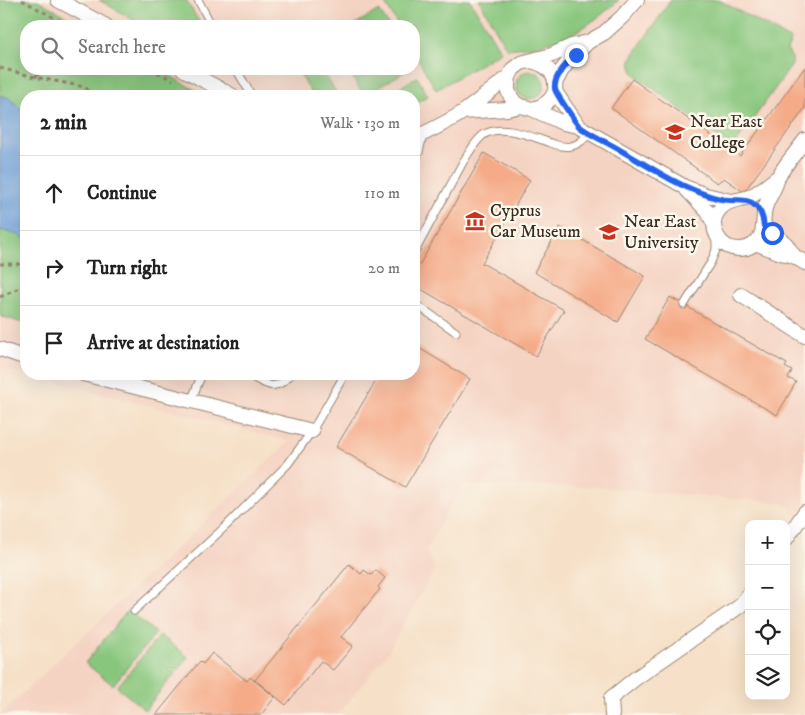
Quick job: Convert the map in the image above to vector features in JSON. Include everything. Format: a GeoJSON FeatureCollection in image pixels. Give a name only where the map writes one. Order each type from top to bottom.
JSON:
{"type":"FeatureCollection","features":[{"type":"Feature","properties":{"kind":"street"},"geometry":{"type":"LineString","coordinates":[[58,0],[95,20]]}},
{"type":"Feature","properties":{"kind":"street"},"geometry":{"type":"LineString","coordinates":[[637,0],[604,33],[588,42],[572,46],[552,55],[521,63],[513,69],[509,78],[508,91],[511,97],[515,103],[562,123],[584,129],[685,187],[720,199],[747,201],[754,204],[759,210],[763,222],[800,260]]}},
{"type":"Feature","properties":{"kind":"street"},"geometry":{"type":"LineString","coordinates":[[463,112],[540,107],[546,104],[552,98],[562,70],[588,42]]}},
{"type":"Feature","properties":{"kind":"street"},"geometry":{"type":"LineString","coordinates":[[530,61],[540,62],[548,67],[553,74],[555,87],[584,129]]}},
{"type":"Feature","properties":{"kind":"street"},"geometry":{"type":"LineString","coordinates":[[194,75],[222,90]]}},
{"type":"Feature","properties":{"kind":"street"},"geometry":{"type":"LineString","coordinates":[[420,135],[463,112],[509,78]]}},
{"type":"Feature","properties":{"kind":"street"},"geometry":{"type":"LineString","coordinates":[[685,187],[708,212],[719,240],[734,249],[749,247],[761,235],[765,207],[779,176],[805,140]]}},
{"type":"Feature","properties":{"kind":"street"},"geometry":{"type":"LineString","coordinates":[[715,228],[715,217],[724,204],[749,197],[779,176]]}},
{"type":"Feature","properties":{"kind":"street"},"geometry":{"type":"LineString","coordinates":[[755,243],[800,260]]}},
{"type":"Feature","properties":{"kind":"street"},"geometry":{"type":"LineString","coordinates":[[741,295],[805,336]]}},
{"type":"Feature","properties":{"kind":"street"},"geometry":{"type":"LineString","coordinates":[[0,349],[20,356]]}},
{"type":"Feature","properties":{"kind":"street"},"geometry":{"type":"LineString","coordinates":[[107,380],[312,431]]}},
{"type":"Feature","properties":{"kind":"street"},"geometry":{"type":"LineString","coordinates":[[790,533],[805,512]]}},
{"type":"Feature","properties":{"kind":"street"},"geometry":{"type":"LineString","coordinates":[[612,715],[611,698],[636,678],[740,606],[745,599]]}},
{"type":"Feature","properties":{"kind":"lane"},"geometry":{"type":"LineString","coordinates":[[198,0],[209,20]]}},
{"type":"Feature","properties":{"kind":"lane"},"geometry":{"type":"LineString","coordinates":[[240,75],[248,90]]}},
{"type":"Feature","properties":{"kind":"lane"},"geometry":{"type":"LineString","coordinates":[[420,242],[463,162],[482,136],[492,131],[504,130],[562,147],[573,146],[582,141],[584,129]]}},
{"type":"Feature","properties":{"kind":"lane"},"geometry":{"type":"LineString","coordinates":[[684,305],[711,262],[716,250],[715,228]]}},
{"type":"Feature","properties":{"kind":"lane"},"geometry":{"type":"LineString","coordinates":[[711,262],[722,254],[734,249]]}},
{"type":"Feature","properties":{"kind":"lane"},"geometry":{"type":"LineString","coordinates":[[420,307],[456,332]]}},
{"type":"Feature","properties":{"kind":"lane"},"geometry":{"type":"LineString","coordinates":[[191,401],[200,380]]}},
{"type":"Feature","properties":{"kind":"lane"},"geometry":{"type":"LineString","coordinates":[[258,380],[275,386],[285,380]]}},
{"type":"Feature","properties":{"kind":"lane"},"geometry":{"type":"LineString","coordinates":[[134,611],[227,525],[288,464],[312,431],[342,380]]}},
{"type":"Feature","properties":{"kind":"path"},"geometry":{"type":"LineString","coordinates":[[22,0],[58,20]]}},
{"type":"Feature","properties":{"kind":"path"},"geometry":{"type":"LineString","coordinates":[[0,68],[20,73]]}},
{"type":"Feature","properties":{"kind":"path"},"geometry":{"type":"LineString","coordinates":[[27,75],[85,87],[88,90]]}},
{"type":"Feature","properties":{"kind":"path"},"geometry":{"type":"LineString","coordinates":[[0,264],[20,264]]}},
{"type":"Feature","properties":{"kind":"path"},"geometry":{"type":"LineString","coordinates":[[0,297],[20,288]]}},
{"type":"Feature","properties":{"kind":"shaded area","name":"Near East University"},"geometry":{"type":"Polygon","coordinates":[[[0,0],[805,0],[805,525],[784,503],[596,487],[462,485],[426,550],[435,569],[386,655],[340,712],[335,715],[0,715],[290,441],[48,380],[420,380],[420,90],[20,90],[20,373],[0,368],[0,0]]]}},
{"type":"Feature","properties":{"kind":"green space"},"geometry":{"type":"Polygon","coordinates":[[[0,0],[38,0],[73,20],[20,20],[20,75],[169,75],[195,90],[20,90],[20,322],[0,316],[0,0]]]}},
{"type":"Feature","properties":{"kind":"green space"},"geometry":{"type":"Polygon","coordinates":[[[99,0],[186,0],[198,20],[134,20],[99,0]]]}},
{"type":"Feature","properties":{"kind":"green space"},"geometry":{"type":"Polygon","coordinates":[[[387,0],[470,0],[501,52],[436,90],[420,62],[420,20],[395,20],[384,2],[387,0]]]}},
{"type":"Feature","properties":{"kind":"green space"},"geometry":{"type":"Polygon","coordinates":[[[479,0],[619,0],[593,21],[568,35],[540,44],[507,49],[479,0]]]}},
{"type":"Feature","properties":{"kind":"green space"},"geometry":{"type":"Polygon","coordinates":[[[671,0],[719,0],[791,40],[787,50],[792,58],[792,65],[733,145],[727,144],[638,77],[632,70],[631,61],[633,55],[671,0]]]}},
{"type":"Feature","properties":{"kind":"green space"},"geometry":{"type":"Polygon","coordinates":[[[379,10],[385,20],[362,20],[379,10]]]}},
{"type":"Feature","properties":{"kind":"green space"},"geometry":{"type":"Polygon","coordinates":[[[530,71],[540,75],[544,85],[540,95],[530,99],[520,95],[516,85],[520,75],[530,71]]]}},
{"type":"Feature","properties":{"kind":"green space"},"geometry":{"type":"Polygon","coordinates":[[[301,75],[326,75],[335,90],[309,90],[301,75]]]}},
{"type":"Feature","properties":{"kind":"green space"},"geometry":{"type":"Polygon","coordinates":[[[358,75],[399,75],[374,90],[360,90],[353,78],[358,75]]]}},
{"type":"Feature","properties":{"kind":"green space"},"geometry":{"type":"Polygon","coordinates":[[[417,77],[428,96],[420,101],[420,90],[395,90],[417,77]]]}},
{"type":"Feature","properties":{"kind":"green space"},"geometry":{"type":"Polygon","coordinates":[[[128,610],[156,633],[113,685],[85,663],[128,610]]]}},
{"type":"Feature","properties":{"kind":"green space"},"geometry":{"type":"Polygon","coordinates":[[[160,635],[188,657],[145,710],[117,687],[160,635]]]}},
{"type":"Feature","properties":{"kind":"water"},"geometry":{"type":"Polygon","coordinates":[[[0,95],[9,98],[20,108],[20,236],[0,230],[0,95]]]}},
{"type":"Feature","properties":{"kind":"building"},"geometry":{"type":"Polygon","coordinates":[[[805,67],[805,108],[744,192],[724,178],[717,183],[611,108],[632,79],[740,156],[805,67]]]}},
{"type":"Feature","properties":{"kind":"building","name":"Cyprus Car Museum"},"geometry":{"type":"Polygon","coordinates":[[[484,153],[530,180],[482,263],[564,310],[536,356],[420,288],[420,264],[484,153]]]}},
{"type":"Feature","properties":{"kind":"building"},"geometry":{"type":"Polygon","coordinates":[[[560,227],[645,276],[618,322],[534,272],[560,227]]]}},
{"type":"Feature","properties":{"kind":"building"},"geometry":{"type":"Polygon","coordinates":[[[670,297],[787,364],[785,367],[792,371],[788,378],[796,382],[777,415],[645,339],[670,297]]]}},
{"type":"Feature","properties":{"kind":"building"},"geometry":{"type":"Polygon","coordinates":[[[420,349],[470,379],[405,487],[336,447],[376,380],[420,380],[420,349]]]}},
{"type":"Feature","properties":{"kind":"building"},"geometry":{"type":"Polygon","coordinates":[[[349,564],[361,574],[364,570],[371,575],[376,570],[385,578],[378,587],[380,589],[341,637],[353,646],[333,670],[321,661],[286,705],[255,680],[349,564]]]}},
{"type":"Feature","properties":{"kind":"building"},"geometry":{"type":"Polygon","coordinates":[[[212,653],[247,681],[250,677],[275,697],[261,715],[156,715],[200,661],[203,664],[212,653]]]}},
{"type":"Feature","properties":{"kind":"place","name":"Near East College"},"geometry":{"type":"Point","coordinates":[675,132]}},
{"type":"Feature","properties":{"kind":"place","name":"Cyprus Car Museum"},"geometry":{"type":"Point","coordinates":[475,221]}},
{"type":"Feature","properties":{"kind":"place","name":"Near East University"},"geometry":{"type":"Point","coordinates":[609,232]}},
{"type":"Feature","properties":{"kind":"route"},"geometry":{"type":"LineString","coordinates":[[576,55],[562,70],[555,83],[555,91],[578,126],[685,187],[720,199],[747,201],[754,204],[763,217],[764,226],[772,233]]}}]}
